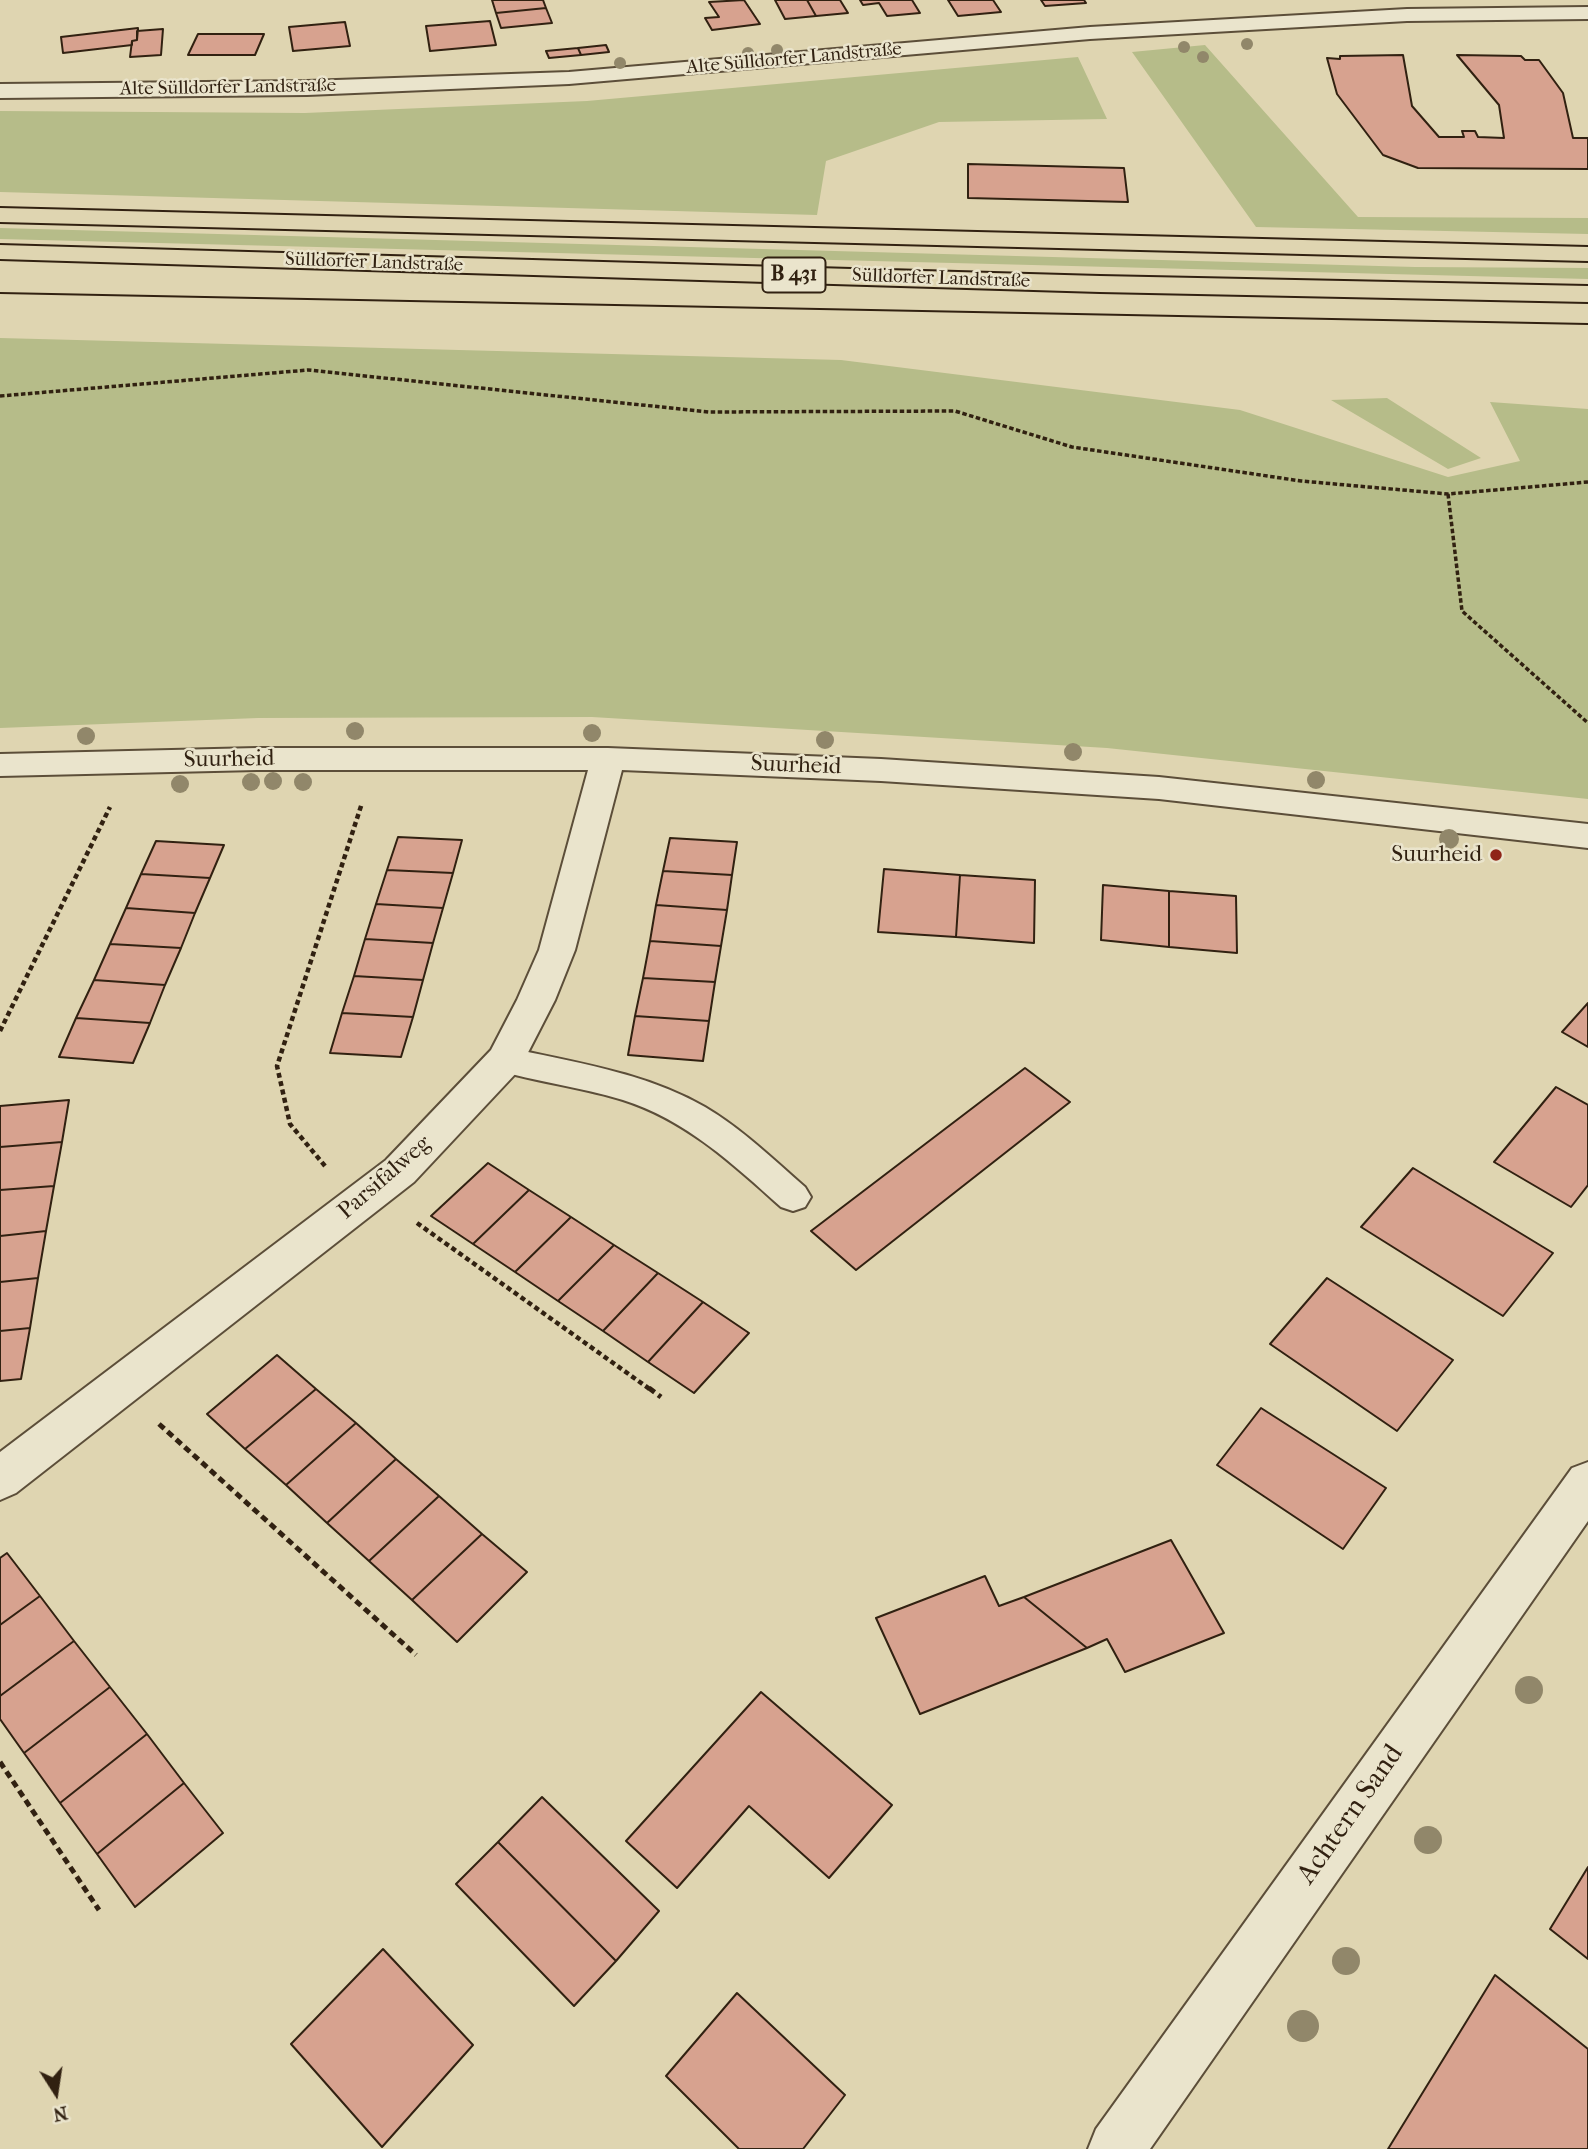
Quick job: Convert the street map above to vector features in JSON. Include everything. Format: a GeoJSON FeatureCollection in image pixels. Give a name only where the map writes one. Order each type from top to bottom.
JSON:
{"type":"FeatureCollection","features":[{"type":"Feature","properties":{"kind":"highway","name":"Sülldorfer Landstraße"},"geometry":{"type":"LineString","coordinates":[[0,215],[1588,254]]}},
{"type":"Feature","properties":{"kind":"highway","name":"Sülldorfer Landstraße"},"geometry":{"type":"LineString","coordinates":[[0,252],[1086,283],[1588,294]]}},
{"type":"Feature","properties":{"kind":"street","name":"Alte Sülldorfer Landstraße"},"geometry":{"type":"LineString","coordinates":[[0,91],[307,88],[569,78],[1401,7],[1588,13]]}},
{"type":"Feature","properties":{"kind":"street","name":"Suurheid"},"geometry":{"type":"LineString","coordinates":[[0,765],[377,759],[608,759],[881,770],[1158,788],[1588,836]]}},
{"type":"Feature","properties":{"kind":"street","name":"Parsifalweg"},"geometry":{"type":"LineString","coordinates":[[0,1479],[400,1171],[505,1060],[536,1000],[557,950],[608,759]]}},
{"type":"Feature","properties":{"kind":"street","name":"Achtern Sand"},"geometry":{"type":"LineString","coordinates":[[1116,2149],[1588,1483]]}},
{"type":"Feature","properties":{"kind":"lane"},"geometry":{"type":"LineString","coordinates":[[505,1060],[629,1090],[675,1107],[733,1143],[793,1197]]}},
{"type":"Feature","properties":{"kind":"path"},"geometry":{"type":"LineString","coordinates":[[0,396],[309,370],[709,412],[955,411],[1072,447],[1301,481],[1448,494],[1588,482]]}},
{"type":"Feature","properties":{"kind":"path"},"geometry":{"type":"LineString","coordinates":[[1448,494],[1462,611],[1588,723]]}},
{"type":"Feature","properties":{"kind":"path"},"geometry":{"type":"LineString","coordinates":[[377,759],[277,1066],[290,1124],[365,1198],[662,1397]]}},
{"type":"Feature","properties":{"kind":"path"},"geometry":{"type":"LineString","coordinates":[[0,1031],[131,762]]}},
{"type":"Feature","properties":{"kind":"path"},"geometry":{"type":"LineString","coordinates":[[120,1388],[416,1655]]}},
{"type":"Feature","properties":{"kind":"path"},"geometry":{"type":"LineString","coordinates":[[0,1762],[99,1910]]}},
{"type":"Feature","properties":{"kind":"green space"},"geometry":{"type":"Polygon","coordinates":[[[1205,45],[1358,217],[1588,218],[1588,234],[1256,227],[1132,52],[1205,45]]]}},
{"type":"Feature","properties":{"kind":"green space"},"geometry":{"type":"Polygon","coordinates":[[[1078,57],[1107,119],[939,122],[826,161],[817,215],[0,192],[0,111],[305,113],[587,101],[1078,57]]]}},
{"type":"Feature","properties":{"kind":"green space"},"geometry":{"type":"Polygon","coordinates":[[[0,228],[1415,267],[1588,268],[1588,279],[0,239],[0,228]]]}},
{"type":"Feature","properties":{"kind":"green space"},"geometry":{"type":"Polygon","coordinates":[[[0,338],[841,360],[1240,410],[1448,477],[1520,461],[1490,402],[1588,409],[1588,799],[1107,748],[592,717],[258,718],[0,728],[0,338]]]}},
{"type":"Feature","properties":{"kind":"green space"},"geometry":{"type":"Polygon","coordinates":[[[1387,398],[1481,458],[1448,469],[1331,400],[1387,398]]]}},
{"type":"Feature","properties":{"kind":"building"},"geometry":{"type":"Polygon","coordinates":[[[492,0],[543,0],[546,8],[496,13],[492,0]]]}},
{"type":"Feature","properties":{"kind":"building"},"geometry":{"type":"Polygon","coordinates":[[[744,0],[760,24],[712,30],[705,18],[719,17],[709,2],[744,0]]]}},
{"type":"Feature","properties":{"kind":"building"},"geometry":{"type":"Polygon","coordinates":[[[775,0],[807,0],[816,16],[785,19],[775,0]]]}},
{"type":"Feature","properties":{"kind":"building"},"geometry":{"type":"Polygon","coordinates":[[[807,0],[840,0],[848,13],[816,16],[807,0]]]}},
{"type":"Feature","properties":{"kind":"building"},"geometry":{"type":"Polygon","coordinates":[[[860,0],[912,0],[920,13],[887,16],[879,3],[863,5],[860,0]]]}},
{"type":"Feature","properties":{"kind":"building"},"geometry":{"type":"Polygon","coordinates":[[[948,0],[993,0],[1001,12],[958,16],[948,0]]]}},
{"type":"Feature","properties":{"kind":"building"},"geometry":{"type":"Polygon","coordinates":[[[1041,0],[1084,0],[1086,3],[1045,6],[1041,0]]]}},
{"type":"Feature","properties":{"kind":"building"},"geometry":{"type":"Polygon","coordinates":[[[546,8],[552,23],[501,28],[496,13],[546,8]]]}},
{"type":"Feature","properties":{"kind":"building"},"geometry":{"type":"Polygon","coordinates":[[[490,21],[496,45],[430,51],[426,26],[490,21]]]}},
{"type":"Feature","properties":{"kind":"building"},"geometry":{"type":"Polygon","coordinates":[[[345,22],[350,46],[293,51],[289,27],[345,22]]]}},
{"type":"Feature","properties":{"kind":"building"},"geometry":{"type":"Polygon","coordinates":[[[138,28],[137,40],[132,41],[132,45],[63,53],[61,37],[138,28]]]}},
{"type":"Feature","properties":{"kind":"building"},"geometry":{"type":"Polygon","coordinates":[[[163,29],[161,55],[130,57],[132,41],[137,40],[137,31],[163,29]]]}},
{"type":"Feature","properties":{"kind":"building"},"geometry":{"type":"Polygon","coordinates":[[[198,34],[264,34],[255,55],[188,55],[198,34]]]}},
{"type":"Feature","properties":{"kind":"building"},"geometry":{"type":"Polygon","coordinates":[[[606,45],[609,52],[581,55],[578,48],[606,45]]]}},
{"type":"Feature","properties":{"kind":"building"},"geometry":{"type":"Polygon","coordinates":[[[578,48],[581,55],[549,58],[546,51],[578,48]]]}},
{"type":"Feature","properties":{"kind":"building"},"geometry":{"type":"Polygon","coordinates":[[[1403,55],[1412,106],[1439,137],[1464,137],[1462,131],[1475,131],[1478,137],[1504,138],[1499,105],[1457,55],[1521,56],[1525,60],[1539,60],[1563,93],[1573,138],[1588,138],[1588,169],[1418,168],[1383,155],[1337,94],[1327,58],[1403,55]]]}},
{"type":"Feature","properties":{"kind":"building"},"geometry":{"type":"Polygon","coordinates":[[[968,164],[1124,168],[1128,202],[968,198],[968,164]]]}},
{"type":"Feature","properties":{"kind":"building"},"geometry":{"type":"Polygon","coordinates":[[[398,837],[462,840],[453,873],[387,870],[398,837]]]}},
{"type":"Feature","properties":{"kind":"building"},"geometry":{"type":"Polygon","coordinates":[[[670,838],[737,842],[732,875],[663,871],[670,838]]]}},
{"type":"Feature","properties":{"kind":"building"},"geometry":{"type":"Polygon","coordinates":[[[156,841],[224,845],[210,878],[141,874],[156,841]]]}},
{"type":"Feature","properties":{"kind":"building"},"geometry":{"type":"Polygon","coordinates":[[[884,869],[960,875],[956,937],[878,932],[884,869]]]}},
{"type":"Feature","properties":{"kind":"building"},"geometry":{"type":"Polygon","coordinates":[[[387,870],[453,873],[443,908],[376,904],[387,870]]]}},
{"type":"Feature","properties":{"kind":"building"},"geometry":{"type":"Polygon","coordinates":[[[663,871],[732,875],[727,910],[656,905],[663,871]]]}},
{"type":"Feature","properties":{"kind":"building"},"geometry":{"type":"Polygon","coordinates":[[[141,874],[210,878],[195,913],[126,908],[141,874]]]}},
{"type":"Feature","properties":{"kind":"building"},"geometry":{"type":"Polygon","coordinates":[[[960,875],[1035,880],[1034,943],[956,937],[960,875]]]}},
{"type":"Feature","properties":{"kind":"building"},"geometry":{"type":"Polygon","coordinates":[[[1103,885],[1169,891],[1169,947],[1101,940],[1103,885]]]}},
{"type":"Feature","properties":{"kind":"building"},"geometry":{"type":"Polygon","coordinates":[[[1169,891],[1236,896],[1237,953],[1169,947],[1169,891]]]}},
{"type":"Feature","properties":{"kind":"building"},"geometry":{"type":"Polygon","coordinates":[[[376,904],[443,908],[433,943],[365,939],[376,904]]]}},
{"type":"Feature","properties":{"kind":"building"},"geometry":{"type":"Polygon","coordinates":[[[656,905],[727,910],[721,946],[650,941],[656,905]]]}},
{"type":"Feature","properties":{"kind":"building"},"geometry":{"type":"Polygon","coordinates":[[[126,908],[195,913],[181,948],[110,944],[126,908]]]}},
{"type":"Feature","properties":{"kind":"building"},"geometry":{"type":"Polygon","coordinates":[[[365,939],[433,943],[423,980],[354,976],[365,939]]]}},
{"type":"Feature","properties":{"kind":"building"},"geometry":{"type":"Polygon","coordinates":[[[650,941],[721,946],[715,982],[643,978],[650,941]]]}},
{"type":"Feature","properties":{"kind":"building"},"geometry":{"type":"Polygon","coordinates":[[[110,944],[181,948],[165,985],[94,980],[110,944]]]}},
{"type":"Feature","properties":{"kind":"building"},"geometry":{"type":"Polygon","coordinates":[[[354,976],[423,980],[413,1017],[342,1013],[354,976]]]}},
{"type":"Feature","properties":{"kind":"building"},"geometry":{"type":"Polygon","coordinates":[[[643,978],[715,982],[709,1021],[635,1016],[643,978]]]}},
{"type":"Feature","properties":{"kind":"building"},"geometry":{"type":"Polygon","coordinates":[[[94,980],[165,985],[150,1023],[76,1018],[94,980]]]}},
{"type":"Feature","properties":{"kind":"building"},"geometry":{"type":"Polygon","coordinates":[[[1588,1003],[1588,1047],[1562,1032],[1588,1003]]]}},
{"type":"Feature","properties":{"kind":"building"},"geometry":{"type":"Polygon","coordinates":[[[342,1013],[413,1017],[401,1057],[330,1053],[342,1013]]]}},
{"type":"Feature","properties":{"kind":"building"},"geometry":{"type":"Polygon","coordinates":[[[635,1016],[709,1021],[703,1061],[628,1055],[635,1016]]]}},
{"type":"Feature","properties":{"kind":"building"},"geometry":{"type":"Polygon","coordinates":[[[76,1018],[150,1023],[133,1063],[59,1057],[76,1018]]]}},
{"type":"Feature","properties":{"kind":"building"},"geometry":{"type":"Polygon","coordinates":[[[1025,1068],[1070,1102],[856,1270],[811,1231],[1025,1068]]]}},
{"type":"Feature","properties":{"kind":"building"},"geometry":{"type":"Polygon","coordinates":[[[1556,1087],[1588,1105],[1588,1185],[1571,1207],[1494,1162],[1556,1087]]]}},
{"type":"Feature","properties":{"kind":"building"},"geometry":{"type":"Polygon","coordinates":[[[69,1100],[62,1142],[0,1147],[0,1106],[69,1100]]]}},
{"type":"Feature","properties":{"kind":"building"},"geometry":{"type":"Polygon","coordinates":[[[62,1142],[54,1186],[0,1190],[0,1147],[62,1142]]]}},
{"type":"Feature","properties":{"kind":"building"},"geometry":{"type":"Polygon","coordinates":[[[488,1163],[529,1190],[473,1244],[431,1216],[488,1163]]]}},
{"type":"Feature","properties":{"kind":"building"},"geometry":{"type":"Polygon","coordinates":[[[1413,1168],[1553,1253],[1503,1316],[1361,1227],[1413,1168]]]}},
{"type":"Feature","properties":{"kind":"building"},"geometry":{"type":"Polygon","coordinates":[[[54,1186],[46,1231],[0,1236],[0,1190],[54,1186]]]}},
{"type":"Feature","properties":{"kind":"building"},"geometry":{"type":"Polygon","coordinates":[[[529,1190],[571,1217],[515,1272],[473,1244],[529,1190]]]}},
{"type":"Feature","properties":{"kind":"building"},"geometry":{"type":"Polygon","coordinates":[[[571,1217],[614,1245],[558,1301],[515,1272],[571,1217]]]}},
{"type":"Feature","properties":{"kind":"building"},"geometry":{"type":"Polygon","coordinates":[[[46,1231],[38,1278],[0,1282],[0,1236],[46,1231]]]}},
{"type":"Feature","properties":{"kind":"building"},"geometry":{"type":"Polygon","coordinates":[[[614,1245],[658,1273],[603,1331],[558,1301],[614,1245]]]}},
{"type":"Feature","properties":{"kind":"building"},"geometry":{"type":"Polygon","coordinates":[[[658,1273],[703,1302],[648,1362],[603,1331],[658,1273]]]}},
{"type":"Feature","properties":{"kind":"building"},"geometry":{"type":"Polygon","coordinates":[[[38,1278],[30,1328],[0,1331],[0,1282],[38,1278]]]}},
{"type":"Feature","properties":{"kind":"building"},"geometry":{"type":"Polygon","coordinates":[[[1327,1278],[1453,1360],[1397,1431],[1270,1344],[1327,1278]]]}},
{"type":"Feature","properties":{"kind":"building"},"geometry":{"type":"Polygon","coordinates":[[[703,1302],[749,1333],[694,1393],[648,1362],[703,1302]]]}},
{"type":"Feature","properties":{"kind":"building"},"geometry":{"type":"Polygon","coordinates":[[[30,1328],[21,1379],[0,1381],[0,1331],[30,1328]]]}},
{"type":"Feature","properties":{"kind":"building"},"geometry":{"type":"Polygon","coordinates":[[[277,1355],[316,1389],[245,1449],[207,1414],[277,1355]]]}},
{"type":"Feature","properties":{"kind":"building"},"geometry":{"type":"Polygon","coordinates":[[[316,1389],[356,1423],[286,1485],[245,1449],[316,1389]]]}},
{"type":"Feature","properties":{"kind":"building"},"geometry":{"type":"Polygon","coordinates":[[[1261,1408],[1386,1488],[1343,1549],[1217,1465],[1261,1408]]]}},
{"type":"Feature","properties":{"kind":"building"},"geometry":{"type":"Polygon","coordinates":[[[356,1423],[396,1459],[327,1523],[286,1485],[356,1423]]]}},
{"type":"Feature","properties":{"kind":"building"},"geometry":{"type":"Polygon","coordinates":[[[396,1459],[439,1496],[369,1561],[327,1523],[396,1459]]]}},
{"type":"Feature","properties":{"kind":"building"},"geometry":{"type":"Polygon","coordinates":[[[439,1496],[482,1534],[412,1600],[369,1561],[439,1496]]]}},
{"type":"Feature","properties":{"kind":"building"},"geometry":{"type":"Polygon","coordinates":[[[482,1534],[527,1572],[457,1642],[412,1600],[482,1534]]]}},
{"type":"Feature","properties":{"kind":"building"},"geometry":{"type":"Polygon","coordinates":[[[1171,1540],[1224,1633],[1125,1672],[1107,1639],[1087,1648],[1024,1597],[1171,1540]]]}},
{"type":"Feature","properties":{"kind":"building"},"geometry":{"type":"Polygon","coordinates":[[[7,1553],[40,1596],[0,1625],[0,1558],[7,1553]]]}},
{"type":"Feature","properties":{"kind":"building"},"geometry":{"type":"Polygon","coordinates":[[[985,1576],[999,1606],[1024,1597],[1087,1648],[920,1714],[876,1618],[985,1576]]]}},
{"type":"Feature","properties":{"kind":"building"},"geometry":{"type":"Polygon","coordinates":[[[40,1596],[74,1641],[0,1696],[0,1625],[40,1596]]]}},
{"type":"Feature","properties":{"kind":"building"},"geometry":{"type":"Polygon","coordinates":[[[74,1641],[110,1687],[24,1753],[0,1719],[0,1696],[74,1641]]]}},
{"type":"Feature","properties":{"kind":"building"},"geometry":{"type":"Polygon","coordinates":[[[110,1687],[147,1734],[60,1803],[24,1753],[110,1687]]]}},
{"type":"Feature","properties":{"kind":"building"},"geometry":{"type":"Polygon","coordinates":[[[761,1692],[892,1805],[829,1878],[749,1806],[677,1888],[626,1841],[761,1692]]]}},
{"type":"Feature","properties":{"kind":"building"},"geometry":{"type":"Polygon","coordinates":[[[147,1734],[184,1783],[97,1854],[60,1803],[147,1734]]]}},
{"type":"Feature","properties":{"kind":"building"},"geometry":{"type":"Polygon","coordinates":[[[184,1783],[223,1833],[135,1907],[97,1854],[184,1783]]]}},
{"type":"Feature","properties":{"kind":"building"},"geometry":{"type":"Polygon","coordinates":[[[542,1797],[659,1911],[616,1961],[498,1842],[542,1797]]]}},
{"type":"Feature","properties":{"kind":"building"},"geometry":{"type":"Polygon","coordinates":[[[498,1842],[616,1961],[574,2006],[456,1884],[498,1842]]]}},
{"type":"Feature","properties":{"kind":"building"},"geometry":{"type":"Polygon","coordinates":[[[1588,1867],[1588,1959],[1550,1929],[1588,1867]]]}},
{"type":"Feature","properties":{"kind":"building"},"geometry":{"type":"Polygon","coordinates":[[[383,1949],[473,2045],[382,2147],[291,2044],[383,1949]]]}},
{"type":"Feature","properties":{"kind":"building"},"geometry":{"type":"Polygon","coordinates":[[[1495,1975],[1588,2049],[1588,2149],[1388,2149],[1495,1975]]]}},
{"type":"Feature","properties":{"kind":"building"},"geometry":{"type":"Polygon","coordinates":[[[737,1993],[845,2095],[803,2149],[739,2149],[666,2076],[737,1993]]]}},
{"type":"Feature","properties":{"kind":"tram line"},"geometry":{"type":"LineString","coordinates":[[0,293],[1588,324]]}},
{"type":"Feature","properties":{"kind":"place","name":"Suurheid"},"geometry":{"type":"Point","coordinates":[1496,855]}}]}
